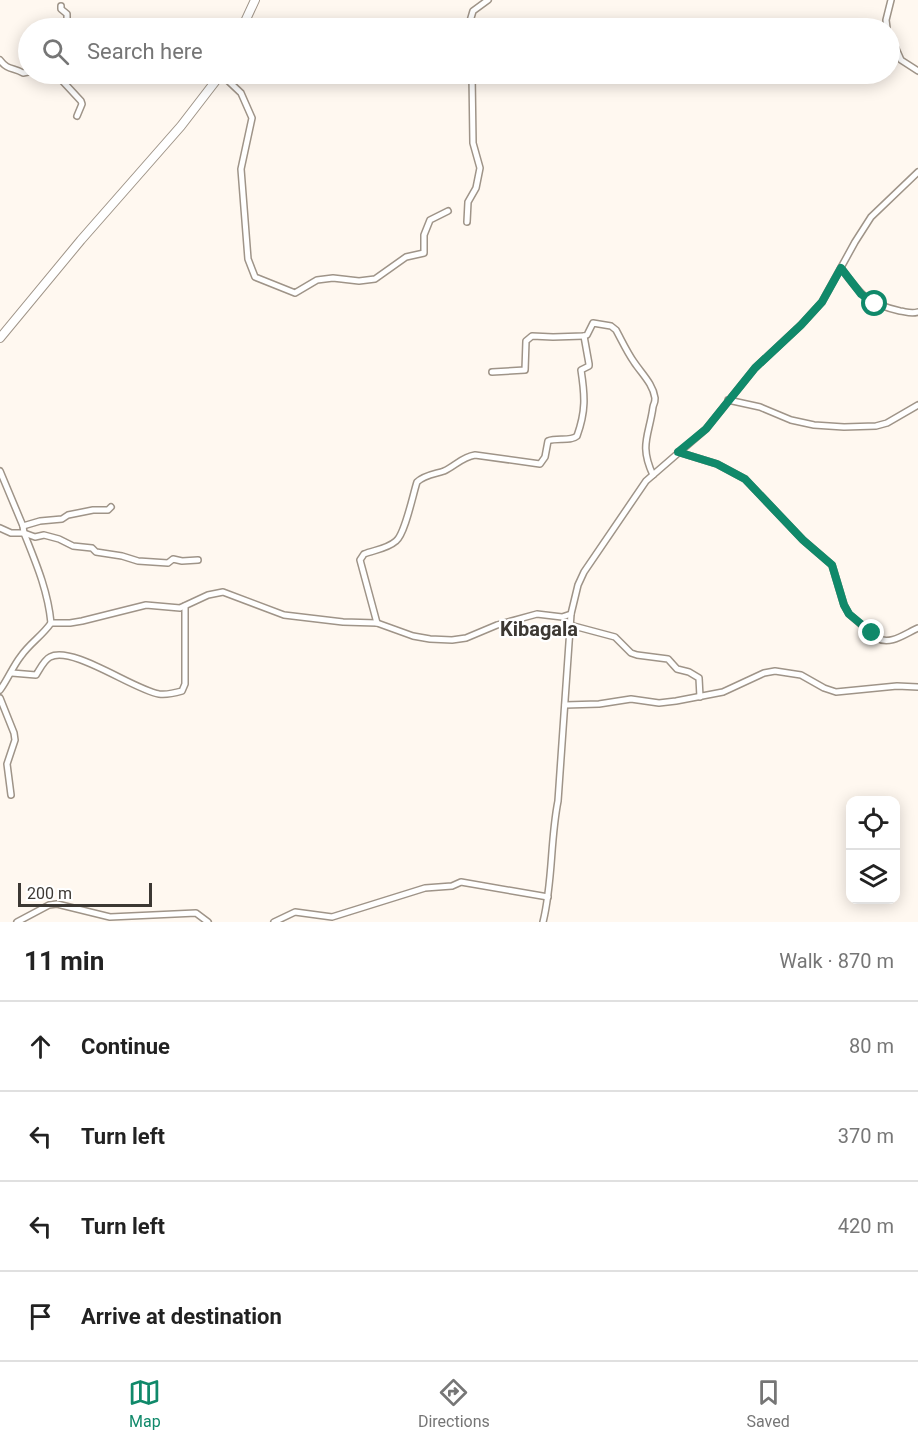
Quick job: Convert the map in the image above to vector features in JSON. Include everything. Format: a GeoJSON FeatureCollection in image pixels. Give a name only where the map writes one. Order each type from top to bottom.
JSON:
{"type":"FeatureCollection","features":[{"type":"Feature","properties":{"kind":"street"},"geometry":{"type":"LineString","coordinates":[[247,18],[255,0]]}},
{"type":"Feature","properties":{"kind":"street"},"geometry":{"type":"LineString","coordinates":[[471,18],[473,11],[488,0]]}},
{"type":"Feature","properties":{"kind":"street"},"geometry":{"type":"LineString","coordinates":[[886,18],[891,0]]}},
{"type":"Feature","properties":{"kind":"street"},"geometry":{"type":"LineString","coordinates":[[61,6],[68,18]]}},
{"type":"Feature","properties":{"kind":"street"},"geometry":{"type":"LineString","coordinates":[[0,60],[9,69],[18,70]]}},
{"type":"Feature","properties":{"kind":"street"},"geometry":{"type":"LineString","coordinates":[[900,60],[918,71]]}},
{"type":"Feature","properties":{"kind":"street"},"geometry":{"type":"LineString","coordinates":[[65,84],[81,101],[77,116]]}},
{"type":"Feature","properties":{"kind":"street"},"geometry":{"type":"LineString","coordinates":[[0,338],[81,240],[188,117],[213,84]]}},
{"type":"Feature","properties":{"kind":"street"},"geometry":{"type":"LineString","coordinates":[[232,84],[242,93],[252,118],[241,169],[248,259],[255,277],[295,292],[317,280],[333,278],[359,282],[375,279],[406,257],[424,253],[424,235],[430,220],[448,211]]}},
{"type":"Feature","properties":{"kind":"street"},"geometry":{"type":"LineString","coordinates":[[467,222],[468,202],[476,188],[480,168],[473,143],[472,84]]}},
{"type":"Feature","properties":{"kind":"street"},"geometry":{"type":"LineString","coordinates":[[543,922],[548,897],[571,615],[578,585],[584,572],[646,481],[706,429],[764,358],[801,325],[822,302],[871,217],[918,172]]}},
{"type":"Feature","properties":{"kind":"street"},"geometry":{"type":"LineString","coordinates":[[841,268],[861,294],[875,304],[908,313],[918,312]]}},
{"type":"Feature","properties":{"kind":"street"},"geometry":{"type":"LineString","coordinates":[[492,372],[525,370],[526,341],[532,336],[553,338],[584,336],[587,335],[593,323],[614,328],[652,389],[655,400],[652,422],[645,438],[648,465],[653,475]]}},
{"type":"Feature","properties":{"kind":"street"},"geometry":{"type":"LineString","coordinates":[[377,623],[360,560],[364,554],[392,544],[399,538],[420,478],[448,469],[468,456],[475,455],[540,464],[545,457],[548,441],[577,436],[584,416],[585,400],[581,370],[589,366],[584,336]]}},
{"type":"Feature","properties":{"kind":"street"},"geometry":{"type":"LineString","coordinates":[[728,400],[760,406],[791,420],[814,425],[844,427],[876,426],[887,423],[918,405]]}},
{"type":"Feature","properties":{"kind":"street"},"geometry":{"type":"LineString","coordinates":[[678,452],[717,464],[745,479],[803,540],[832,565],[849,614],[877,638],[889,641],[918,628]]}},
{"type":"Feature","properties":{"kind":"street"},"geometry":{"type":"LineString","coordinates":[[0,471],[23,526],[47,594],[51,622],[41,637],[19,658],[0,690]]}},
{"type":"Feature","properties":{"kind":"street"},"geometry":{"type":"LineString","coordinates":[[23,526],[39,521],[62,519],[68,515],[93,510],[108,510],[111,507]]}},
{"type":"Feature","properties":{"kind":"street"},"geometry":{"type":"LineString","coordinates":[[0,528],[10,533],[24,533],[35,537],[44,535],[73,546],[92,548],[96,552],[138,561],[168,563],[173,559],[198,560]]}},
{"type":"Feature","properties":{"kind":"street"},"geometry":{"type":"LineString","coordinates":[[51,622],[82,621],[146,605],[173,608],[185,606],[208,595],[223,592],[284,615],[343,622],[377,623],[413,636],[453,640],[466,638],[496,625],[537,614],[562,617],[571,615]]}},
{"type":"Feature","properties":{"kind":"street"},"geometry":{"type":"LineString","coordinates":[[12,673],[36,675],[44,662],[56,655],[85,660],[99,669],[159,694],[182,691],[185,684],[185,606]]}},
{"type":"Feature","properties":{"kind":"street"},"geometry":{"type":"LineString","coordinates":[[570,625],[615,637],[637,656],[668,659],[677,669],[699,678],[700,697]]}},
{"type":"Feature","properties":{"kind":"street"},"geometry":{"type":"LineString","coordinates":[[565,705],[631,699],[668,702],[700,697],[730,690],[758,676],[775,671],[801,675],[836,692],[897,686],[918,687]]}},
{"type":"Feature","properties":{"kind":"street"},"geometry":{"type":"LineString","coordinates":[[0,698],[15,740],[8,764],[11,795]]}},
{"type":"Feature","properties":{"kind":"street"},"geometry":{"type":"LineString","coordinates":[[274,922],[295,912],[332,917],[425,888],[452,886],[462,882],[548,897]]}},
{"type":"Feature","properties":{"kind":"street"},"geometry":{"type":"LineString","coordinates":[[17,922],[49,905],[57,904],[110,917],[196,913],[208,922]]}},
{"type":"Feature","properties":{"kind":"district","name":"Kibagala"},"geometry":{"type":"Point","coordinates":[539,629]}},
{"type":"Feature","properties":{"kind":"route"},"geometry":{"type":"LineString","coordinates":[[872,633],[849,614],[832,565],[803,540],[745,479],[717,464],[678,452],[706,429],[755,368],[822,302],[841,268],[861,294],[875,304]]}}]}
